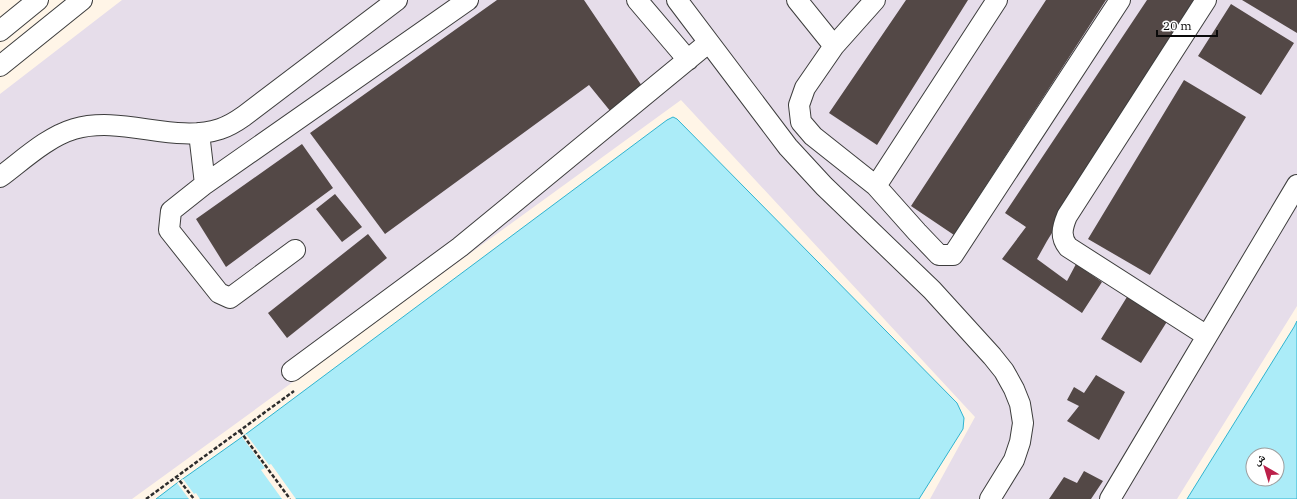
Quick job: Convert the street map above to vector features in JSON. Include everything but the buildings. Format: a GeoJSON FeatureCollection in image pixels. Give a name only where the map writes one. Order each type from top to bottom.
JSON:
{"type":"FeatureCollection","features":[{"type":"Feature","properties":{"kind":"street"},"geometry":{"type":"LineString","coordinates":[[0,30],[38,0]]}},
{"type":"Feature","properties":{"kind":"street"},"geometry":{"type":"LineString","coordinates":[[0,66],[82,0]]}},
{"type":"Feature","properties":{"kind":"street"},"geometry":{"type":"LineString","coordinates":[[0,177],[38,148],[55,137],[74,129],[93,125],[110,125],[173,132],[199,133],[221,129],[233,124],[397,0]]}},
{"type":"Feature","properties":{"kind":"street"},"geometry":{"type":"LineString","coordinates":[[295,250],[230,298],[219,293],[169,230],[171,211],[204,184],[468,0]]}},
{"type":"Feature","properties":{"kind":"street"},"geometry":{"type":"LineString","coordinates":[[637,0],[688,60]]}},
{"type":"Feature","properties":{"kind":"street"},"geometry":{"type":"LineString","coordinates":[[677,0],[788,147],[824,186],[932,290],[1004,371],[1020,404],[1023,423],[1020,442],[1014,460],[990,499]]}},
{"type":"Feature","properties":{"kind":"street"},"geometry":{"type":"LineString","coordinates":[[797,0],[834,46]]}},
{"type":"Feature","properties":{"kind":"street"},"geometry":{"type":"LineString","coordinates":[[875,0],[834,46],[805,88],[798,105],[800,122],[813,136],[876,186],[916,232],[939,255],[954,255],[1120,0]]}},
{"type":"Feature","properties":{"kind":"street"},"geometry":{"type":"LineString","coordinates":[[876,186],[997,0]]}},
{"type":"Feature","properties":{"kind":"street"},"geometry":{"type":"LineString","coordinates":[[1206,0],[1067,216],[1062,234],[1064,242],[1068,247],[1207,336]]}},
{"type":"Feature","properties":{"kind":"street"},"geometry":{"type":"LineString","coordinates":[[292,371],[460,247],[708,43]]}},
{"type":"Feature","properties":{"kind":"street"},"geometry":{"type":"LineString","coordinates":[[199,133],[204,184]]}},
{"type":"Feature","properties":{"kind":"street"},"geometry":{"type":"LineString","coordinates":[[1110,499],[1297,185]]}},
{"type":"Feature","properties":{"kind":"path"},"geometry":{"type":"LineString","coordinates":[[146,499],[294,391],[297,386],[289,375],[292,371]]}},
{"type":"Feature","properties":{"kind":"path"},"geometry":{"type":"LineString","coordinates":[[240,431],[290,499]]}},
{"type":"Feature","properties":{"kind":"path"},"geometry":{"type":"LineString","coordinates":[[176,476],[194,499]]}},
{"type":"Feature","properties":{"kind":"shaded area"},"geometry":{"type":"Polygon","coordinates":[[[122,0],[1297,0],[1297,306],[1177,499],[930,499],[975,417],[681,100],[132,499],[0,499],[0,94],[122,0]]]}},
{"type":"Feature","properties":{"kind":"water"},"geometry":{"type":"Polygon","coordinates":[[[673,117],[677,119],[957,403],[964,418],[963,429],[919,499],[156,499],[242,437],[673,117]]]}},
{"type":"Feature","properties":{"kind":"water"},"geometry":{"type":"Polygon","coordinates":[[[1297,321],[1297,499],[1187,499],[1294,327],[1297,321]]]}},
{"type":"Feature","properties":{"kind":"pier"},"geometry":{"type":"Polygon","coordinates":[[[246,434],[269,465],[271,464],[296,499],[282,499],[261,470],[265,468],[242,437],[246,434]]]}},
{"type":"Feature","properties":{"kind":"pier"},"geometry":{"type":"Polygon","coordinates":[[[183,479],[194,494],[196,493],[200,499],[189,499],[177,483],[183,479]]]}}]}
